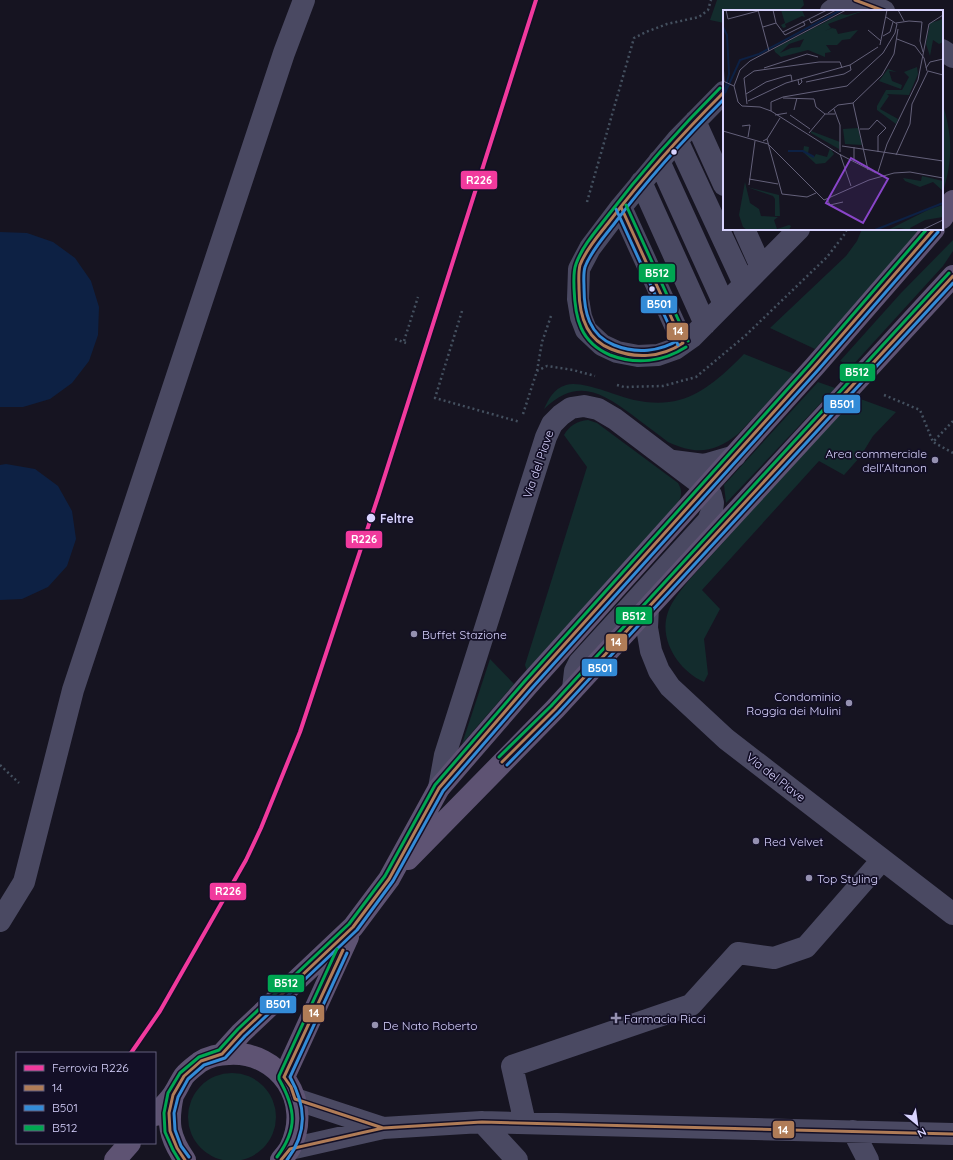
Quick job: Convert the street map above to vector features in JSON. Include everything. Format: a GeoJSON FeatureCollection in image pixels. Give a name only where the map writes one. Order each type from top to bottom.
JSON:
{"type":"FeatureCollection","features":[{"type":"Feature","properties":{"kind":"main road"},"geometry":{"type":"LineString","coordinates":[[943,216],[953,201]]}},
{"type":"Feature","properties":{"kind":"main road"},"geometry":{"type":"LineString","coordinates":[[389,879],[439,788],[528,685],[815,366],[933,230]]}},
{"type":"Feature","properties":{"kind":"main road"},"geometry":{"type":"LineString","coordinates":[[222,1054],[241,1033],[353,927],[389,879],[573,689],[953,276]]}},
{"type":"Feature","properties":{"kind":"main road"},"geometry":{"type":"LineString","coordinates":[[284,1077],[353,927]]}},
{"type":"Feature","properties":{"kind":"main road"},"geometry":{"type":"LineString","coordinates":[[156,1114],[173,1095],[184,1076],[201,1062],[222,1054],[240,1053],[256,1057],[272,1065],[284,1077],[291,1087],[295,1099],[298,1116],[296,1133],[285,1155]]}},
{"type":"Feature","properties":{"kind":"main road"},"geometry":{"type":"LineString","coordinates":[[173,1095],[169,1113],[170,1131],[177,1148],[185,1160]]}},
{"type":"Feature","properties":{"kind":"main road"},"geometry":{"type":"LineString","coordinates":[[115,1160],[129,1144]]}},
{"type":"Feature","properties":{"kind":"street"},"geometry":{"type":"LineString","coordinates":[[0,921],[24,882],[73,690],[277,76],[304,0]]}},
{"type":"Feature","properties":{"kind":"street"},"geometry":{"type":"LineString","coordinates":[[833,10],[848,0]]}},
{"type":"Feature","properties":{"kind":"street"},"geometry":{"type":"LineString","coordinates":[[854,0],[881,10]]}},
{"type":"Feature","properties":{"kind":"street"},"geometry":{"type":"LineString","coordinates":[[943,51],[953,57]]}},
{"type":"Feature","properties":{"kind":"street"},"geometry":{"type":"LineString","coordinates":[[721,103],[695,121],[677,140],[621,206],[590,248],[579,269],[580,316],[586,330],[602,345],[617,352],[638,356],[658,355],[675,349],[692,337],[761,267],[777,238],[796,230]]}},
{"type":"Feature","properties":{"kind":"street"},"geometry":{"type":"LineString","coordinates":[[695,121],[723,183]]}},
{"type":"Feature","properties":{"kind":"street"},"geometry":{"type":"LineString","coordinates":[[677,140],[744,284]]}},
{"type":"Feature","properties":{"kind":"street"},"geometry":{"type":"LineString","coordinates":[[659,161],[724,304]]}},
{"type":"Feature","properties":{"kind":"street"},"geometry":{"type":"LineString","coordinates":[[641,182],[704,324]]}},
{"type":"Feature","properties":{"kind":"street"},"geometry":{"type":"LineString","coordinates":[[621,206],[683,343]]}},
{"type":"Feature","properties":{"kind":"street"},"geometry":{"type":"LineString","coordinates":[[744,230],[761,267]]}},
{"type":"Feature","properties":{"kind":"street","name":"Via del Piave"},"geometry":{"type":"LineString","coordinates":[[439,788],[444,755],[546,437],[552,424],[561,414],[570,408],[584,406],[598,409],[615,419],[706,488]]}},
{"type":"Feature","properties":{"kind":"street"},"geometry":{"type":"LineString","coordinates":[[672,461],[704,465],[735,456]]}},
{"type":"Feature","properties":{"kind":"street"},"geometry":{"type":"LineString","coordinates":[[573,689],[575,671],[579,663],[708,521],[712,512],[713,503],[711,495],[706,488]]}},
{"type":"Feature","properties":{"kind":"street","name":"Via del Piave"},"geometry":{"type":"LineString","coordinates":[[648,607],[647,628],[651,651],[659,671],[670,687],[726,739],[953,914]]}},
{"type":"Feature","properties":{"kind":"street"},"geometry":{"type":"LineString","coordinates":[[525,1123],[512,1066],[691,1005],[738,953],[774,958],[806,947],[882,860]]}},
{"type":"Feature","properties":{"kind":"street"},"geometry":{"type":"LineString","coordinates":[[295,1099],[384,1128]]}},
{"type":"Feature","properties":{"kind":"street"},"geometry":{"type":"LineString","coordinates":[[482,1122],[517,1160]]}},
{"type":"Feature","properties":{"kind":"street"},"geometry":{"type":"LineString","coordinates":[[285,1155],[384,1128],[482,1122],[953,1134]]}},
{"type":"Feature","properties":{"kind":"street"},"geometry":{"type":"LineString","coordinates":[[853,1131],[868,1160]]}},
{"type":"Feature","properties":{"kind":"path"},"geometry":{"type":"LineString","coordinates":[[585,206],[600,160],[634,38],[667,24],[699,17],[708,10],[711,0]]}},
{"type":"Feature","properties":{"kind":"path"},"geometry":{"type":"LineString","coordinates":[[395,339],[405,342],[418,297]]}},
{"type":"Feature","properties":{"kind":"path"},"geometry":{"type":"LineString","coordinates":[[462,311],[435,398],[520,422]]}},
{"type":"Feature","properties":{"kind":"path"},"geometry":{"type":"LineString","coordinates":[[537,371],[542,342],[552,312]]}},
{"type":"Feature","properties":{"kind":"path"},"geometry":{"type":"LineString","coordinates":[[879,393],[920,410],[933,442],[953,453]]}},
{"type":"Feature","properties":{"kind":"path"},"geometry":{"type":"LineString","coordinates":[[933,442],[953,421]]}},
{"type":"Feature","properties":{"kind":"green space"},"geometry":{"type":"Polygon","coordinates":[[[717,0],[803,0],[804,5],[799,10],[723,10],[723,23],[710,20],[717,0]]]}},
{"type":"Feature","properties":{"kind":"green space"},"geometry":{"type":"Polygon","coordinates":[[[943,105],[950,138],[950,159],[943,192],[943,105]]]}},
{"type":"Feature","properties":{"kind":"green space"},"geometry":{"type":"Polygon","coordinates":[[[862,230],[920,230],[815,349],[770,328],[846,256],[857,241],[862,230]]]}},
{"type":"Feature","properties":{"kind":"green space"},"geometry":{"type":"Polygon","coordinates":[[[953,240],[953,251],[943,266],[852,366],[840,361],[901,293],[953,240]]]}},
{"type":"Feature","properties":{"kind":"green space"},"geometry":{"type":"Polygon","coordinates":[[[744,354],[794,374],[738,434],[721,445],[713,448],[704,450],[687,449],[668,442],[620,406],[609,399],[588,391],[567,393],[556,399],[544,409],[550,398],[558,389],[566,385],[573,384],[590,386],[639,401],[662,403],[679,400],[706,388],[744,354]]]}},
{"type":"Feature","properties":{"kind":"green space"},"geometry":{"type":"Polygon","coordinates":[[[818,382],[835,388],[726,503],[724,485],[818,382]]]}},
{"type":"Feature","properties":{"kind":"green space"},"geometry":{"type":"Polygon","coordinates":[[[855,397],[896,412],[873,436],[860,457],[844,475],[819,461],[702,590],[720,609],[704,639],[708,674],[704,682],[686,670],[679,662],[668,644],[666,623],[668,612],[672,603],[690,579],[855,397]]]}},
{"type":"Feature","properties":{"kind":"green space"},"geometry":{"type":"Polygon","coordinates":[[[588,420],[597,423],[678,483],[681,490],[681,496],[679,501],[527,671],[525,665],[587,467],[564,435],[574,424],[588,420]]]}},
{"type":"Feature","properties":{"kind":"green space"},"geometry":{"type":"Polygon","coordinates":[[[490,659],[514,684],[462,744],[490,659]]]}},
{"type":"Feature","properties":{"kind":"green space"},"geometry":{"type":"Polygon","coordinates":[[[232,1073],[249,1076],[257,1080],[269,1092],[273,1100],[276,1117],[273,1134],[269,1142],[257,1154],[249,1158],[232,1161],[215,1158],[207,1154],[195,1142],[191,1134],[188,1117],[191,1100],[195,1092],[207,1080],[215,1076],[232,1073]]]}},
{"type":"Feature","properties":{"kind":"water"},"geometry":{"type":"Polygon","coordinates":[[[0,232],[27,233],[53,242],[75,258],[91,281],[99,307],[98,335],[89,361],[72,383],[50,399],[23,407],[0,407],[0,232]]]}},
{"type":"Feature","properties":{"kind":"water"},"geometry":{"type":"Polygon","coordinates":[[[6,464],[35,469],[58,486],[72,511],[76,539],[67,566],[48,587],[22,599],[0,600],[0,465],[6,464]]]}},
{"type":"Feature","properties":{"kind":"rail line","name":"R226"},"geometry":{"type":"LineString","coordinates":[[132,1052],[160,1011],[246,860],[261,828],[300,732],[379,494],[536,0]]}},
{"type":"Feature","properties":{"kind":"transit line","name":"14"},"geometry":{"type":"LineString","coordinates":[[855,0],[881,10]]}},
{"type":"Feature","properties":{"kind":"transit line","name":"B512"},"geometry":{"type":"LineString","coordinates":[[686,347],[659,359],[639,361],[620,358],[600,350],[586,336],[578,319],[575,299],[574,270],[585,246],[619,201],[661,151],[720,88]]}},
{"type":"Feature","properties":{"kind":"transit line","name":"14"},"geometry":{"type":"LineString","coordinates":[[621,207],[683,343],[666,352],[648,355],[629,354],[611,349],[602,345],[595,339],[585,325],[580,308],[580,265],[593,242],[636,188],[650,171],[723,93]]}},
{"type":"Feature","properties":{"kind":"transit line","name":"B501"},"geometry":{"type":"LineString","coordinates":[[680,339],[664,347],[648,350],[631,350],[606,341],[594,329],[587,314],[584,297],[584,270],[598,244],[653,175],[723,100]]}},
{"type":"Feature","properties":{"kind":"transit line","name":"B512"},"geometry":{"type":"LineString","coordinates":[[626,205],[688,341]]}},
{"type":"Feature","properties":{"kind":"transit line","name":"B501"},"geometry":{"type":"LineString","coordinates":[[616,209],[678,345]]}},
{"type":"Feature","properties":{"kind":"transit line","name":"B512"},"geometry":{"type":"LineString","coordinates":[[179,1160],[165,1132],[164,1113],[168,1093],[180,1073],[199,1057],[219,1050],[238,1029],[349,924],[385,876],[435,785],[524,682],[811,363],[926,230]]}},
{"type":"Feature","properties":{"kind":"transit line","name":"14"},"geometry":{"type":"LineString","coordinates":[[185,1160],[177,1148],[170,1131],[169,1113],[173,1095],[184,1076],[201,1061],[222,1054],[241,1033],[353,927],[389,879],[439,788],[528,685],[815,366],[933,230]]}},
{"type":"Feature","properties":{"kind":"transit line","name":"B501"},"geometry":{"type":"LineString","coordinates":[[189,1157],[181,1146],[175,1130],[174,1113],[178,1097],[188,1079],[204,1065],[225,1058],[245,1036],[357,930],[393,881],[443,791],[532,688],[819,369],[938,232]]}},
{"type":"Feature","properties":{"kind":"transit line","name":"B512"},"geometry":{"type":"LineString","coordinates":[[499,757],[551,706],[949,273]]}},
{"type":"Feature","properties":{"kind":"transit line","name":"14"},"geometry":{"type":"LineString","coordinates":[[502,762],[555,709],[953,276]]}},
{"type":"Feature","properties":{"kind":"transit line","name":"B501"},"geometry":{"type":"LineString","coordinates":[[507,765],[559,712],[953,283]]}},
{"type":"Feature","properties":{"kind":"transit line","name":"B512"},"geometry":{"type":"LineString","coordinates":[[277,1157],[289,1137],[292,1119],[289,1100],[279,1076],[337,949]]}},
{"type":"Feature","properties":{"kind":"transit line","name":"14"},"geometry":{"type":"LineString","coordinates":[[284,1077],[343,950]]}},
{"type":"Feature","properties":{"kind":"transit line","name":"B501"},"geometry":{"type":"LineString","coordinates":[[287,1160],[299,1139],[302,1119],[302,1109],[299,1098],[290,1077],[347,953]]}},
{"type":"Feature","properties":{"kind":"transit line","name":"14"},"geometry":{"type":"LineString","coordinates":[[284,1077],[291,1087],[295,1099],[383,1128]]}},
{"type":"Feature","properties":{"kind":"transit line","name":"14"},"geometry":{"type":"LineString","coordinates":[[281,1160],[290,1149],[383,1128],[482,1122],[953,1134]]}},
{"type":"Feature","properties":{"kind":"place","name":"Area commerciale dell'Altanon"},"geometry":{"type":"Point","coordinates":[935,460]}},
{"type":"Feature","properties":{"kind":"place","name":"Feltre"},"geometry":{"type":"Point","coordinates":[371,518]}},
{"type":"Feature","properties":{"kind":"place","name":"Buffet Stazione"},"geometry":{"type":"Point","coordinates":[414,634]}},
{"type":"Feature","properties":{"kind":"place","name":"Condominio Roggia dei Mulini"},"geometry":{"type":"Point","coordinates":[849,703]}},
{"type":"Feature","properties":{"kind":"place","name":"Red Velvet"},"geometry":{"type":"Point","coordinates":[756,841]}},
{"type":"Feature","properties":{"kind":"place","name":"Top Styling"},"geometry":{"type":"Point","coordinates":[809,878]}},
{"type":"Feature","properties":{"kind":"place","name":"Farmacia Ricci"},"geometry":{"type":"Point","coordinates":[616,1018]}},
{"type":"Feature","properties":{"kind":"place","name":"De Nato Roberto"},"geometry":{"type":"Point","coordinates":[375,1025]}}]}
